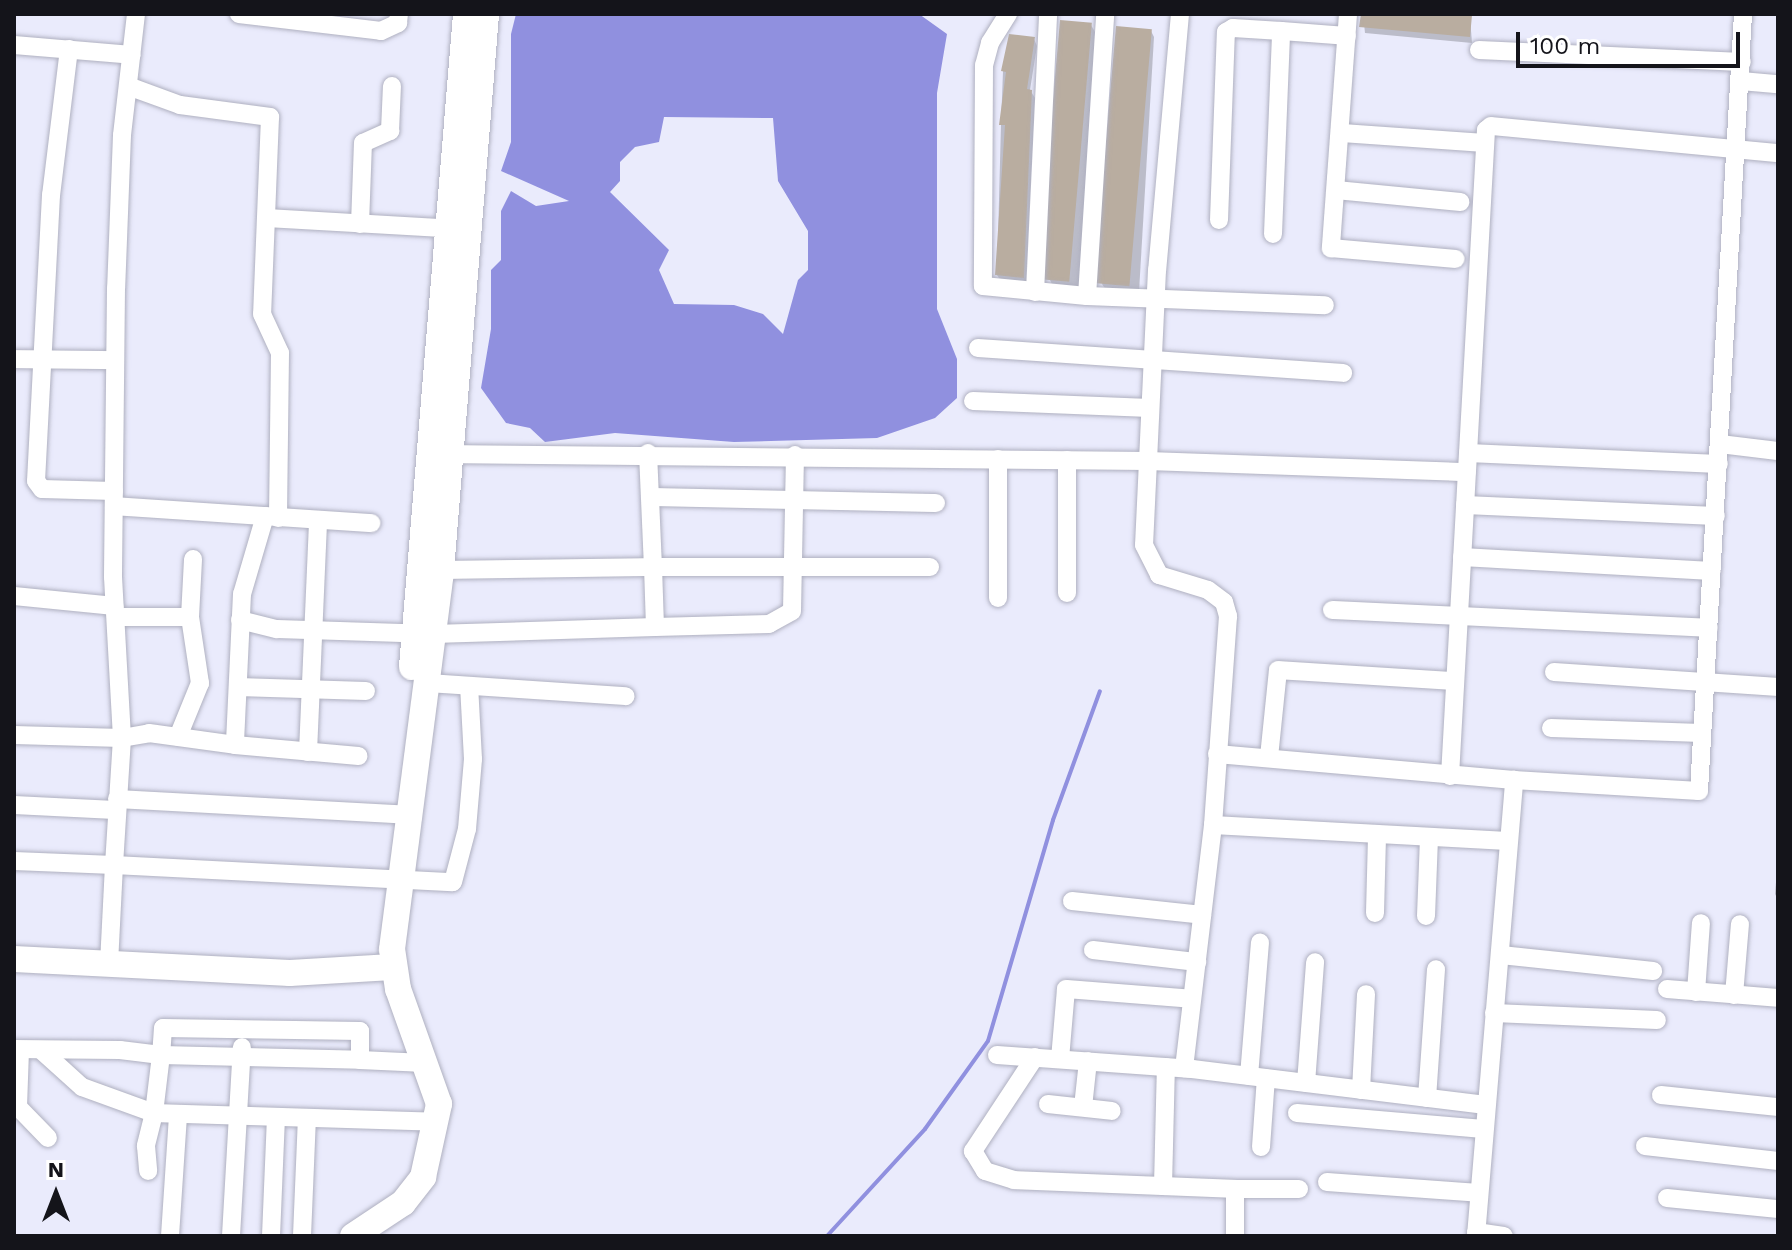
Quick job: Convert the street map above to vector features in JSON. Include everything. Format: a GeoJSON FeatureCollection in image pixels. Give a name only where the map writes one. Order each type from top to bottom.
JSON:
{"type":"FeatureCollection","features":[{"type":"Feature","properties":{"kind":"street"},"geometry":{"type":"LineString","coordinates":[[109,965],[122,738],[115,611],[115,360],[128,86],[136,14]]}},
{"type":"Feature","properties":{"kind":"street"},"geometry":{"type":"LineString","coordinates":[[242,14],[300,16],[381,31],[398,23],[399,14]]}},
{"type":"Feature","properties":{"kind":"street"},"geometry":{"type":"LineString","coordinates":[[462,230],[466,14]]}},
{"type":"Feature","properties":{"kind":"street"},"geometry":{"type":"LineString","coordinates":[[411,785],[404,763],[431,570],[462,230],[486,14]]}},
{"type":"Feature","properties":{"kind":"street"},"geometry":{"type":"LineString","coordinates":[[1008,14],[990,43],[984,65],[980,283],[988,289],[1087,296],[1325,305]]}},
{"type":"Feature","properties":{"kind":"street"},"geometry":{"type":"LineString","coordinates":[[1035,292],[1048,14]]}},
{"type":"Feature","properties":{"kind":"street"},"geometry":{"type":"LineString","coordinates":[[1087,296],[1105,14]]}},
{"type":"Feature","properties":{"kind":"street"},"geometry":{"type":"LineString","coordinates":[[1180,14],[1155,300],[1144,545],[1149,561],[1165,579],[1208,590],[1227,608],[1213,825],[1184,1068],[1484,1105]]}},
{"type":"Feature","properties":{"kind":"street"},"geometry":{"type":"LineString","coordinates":[[1348,14],[1342,133],[1331,248],[1456,259]]}},
{"type":"Feature","properties":{"kind":"street"},"geometry":{"type":"LineString","coordinates":[[1217,754],[1450,776],[1697,793],[1738,151],[1743,14]]}},
{"type":"Feature","properties":{"kind":"street"},"geometry":{"type":"LineString","coordinates":[[1219,220],[1226,32],[1233,28],[1347,36]]}},
{"type":"Feature","properties":{"kind":"street"},"geometry":{"type":"LineString","coordinates":[[1273,234],[1281,31]]}},
{"type":"Feature","properties":{"kind":"street"},"geometry":{"type":"LineString","coordinates":[[14,45],[132,55]]}},
{"type":"Feature","properties":{"kind":"street"},"geometry":{"type":"LineString","coordinates":[[69,49],[51,195],[37,485],[114,499],[271,517],[371,523]]}},
{"type":"Feature","properties":{"kind":"street"},"geometry":{"type":"LineString","coordinates":[[1479,50],[1742,62]]}},
{"type":"Feature","properties":{"kind":"street"},"geometry":{"type":"LineString","coordinates":[[1741,81],[1778,84]]}},
{"type":"Feature","properties":{"kind":"street"},"geometry":{"type":"LineString","coordinates":[[128,86],[180,105],[270,117],[263,324],[280,353],[281,369],[271,517],[240,620],[235,745]]}},
{"type":"Feature","properties":{"kind":"street"},"geometry":{"type":"LineString","coordinates":[[360,224],[363,143],[390,131],[392,86]]}},
{"type":"Feature","properties":{"kind":"street"},"geometry":{"type":"LineString","coordinates":[[1450,776],[1485,143],[1491,126],[1778,153]]}},
{"type":"Feature","properties":{"kind":"street"},"geometry":{"type":"LineString","coordinates":[[1342,133],[1485,143]]}},
{"type":"Feature","properties":{"kind":"street"},"geometry":{"type":"LineString","coordinates":[[1336,190],[1460,202]]}},
{"type":"Feature","properties":{"kind":"street"},"geometry":{"type":"LineString","coordinates":[[267,218],[462,230]]}},
{"type":"Feature","properties":{"kind":"street"},"geometry":{"type":"LineString","coordinates":[[978,348],[1343,373]]}},
{"type":"Feature","properties":{"kind":"street"},"geometry":{"type":"LineString","coordinates":[[14,359],[115,360]]}},
{"type":"Feature","properties":{"kind":"street"},"geometry":{"type":"LineString","coordinates":[[973,401],[1150,408]]}},
{"type":"Feature","properties":{"kind":"street"},"geometry":{"type":"LineString","coordinates":[[1720,444],[1778,451]]}},
{"type":"Feature","properties":{"kind":"street"},"geometry":{"type":"LineString","coordinates":[[442,454],[648,453],[1148,461],[1719,464]]}},
{"type":"Feature","properties":{"kind":"street"},"geometry":{"type":"LineString","coordinates":[[648,453],[655,627]]}},
{"type":"Feature","properties":{"kind":"street"},"geometry":{"type":"LineString","coordinates":[[240,620],[277,629],[424,633],[777,621],[794,605],[795,455]]}},
{"type":"Feature","properties":{"kind":"street"},"geometry":{"type":"LineString","coordinates":[[998,459],[998,598]]}},
{"type":"Feature","properties":{"kind":"street"},"geometry":{"type":"LineString","coordinates":[[1067,460],[1067,593]]}},
{"type":"Feature","properties":{"kind":"street"},"geometry":{"type":"LineString","coordinates":[[650,497],[936,503]]}},
{"type":"Feature","properties":{"kind":"street"},"geometry":{"type":"LineString","coordinates":[[1465,505],[1716,516]]}},
{"type":"Feature","properties":{"kind":"street"},"geometry":{"type":"LineString","coordinates":[[308,752],[318,520]]}},
{"type":"Feature","properties":{"kind":"street"},"geometry":{"type":"LineString","coordinates":[[1462,557],[1712,571]]}},
{"type":"Feature","properties":{"kind":"street"},"geometry":{"type":"LineString","coordinates":[[178,737],[200,683],[190,617],[193,559]]}},
{"type":"Feature","properties":{"kind":"street"},"geometry":{"type":"LineString","coordinates":[[431,570],[930,567]]}},
{"type":"Feature","properties":{"kind":"street"},"geometry":{"type":"LineString","coordinates":[[14,596],[115,611],[190,617]]}},
{"type":"Feature","properties":{"kind":"street"},"geometry":{"type":"LineString","coordinates":[[1332,610],[1709,628]]}},
{"type":"Feature","properties":{"kind":"street"},"geometry":{"type":"LineString","coordinates":[[353,1236],[403,1203],[423,1177],[439,1104],[392,967],[411,785],[420,766],[428,683],[424,633]]}},
{"type":"Feature","properties":{"kind":"street"},"geometry":{"type":"LineString","coordinates":[[1269,757],[1278,670],[1454,681]]}},
{"type":"Feature","properties":{"kind":"street"},"geometry":{"type":"LineString","coordinates":[[1554,672],[1778,687]]}},
{"type":"Feature","properties":{"kind":"street"},"geometry":{"type":"LineString","coordinates":[[428,683],[626,696]]}},
{"type":"Feature","properties":{"kind":"street"},"geometry":{"type":"LineString","coordinates":[[14,861],[449,884],[457,879],[473,759],[469,686]]}},
{"type":"Feature","properties":{"kind":"street"},"geometry":{"type":"LineString","coordinates":[[238,687],[366,691]]}},
{"type":"Feature","properties":{"kind":"street"},"geometry":{"type":"LineString","coordinates":[[1551,728],[1702,733]]}},
{"type":"Feature","properties":{"kind":"street"},"geometry":{"type":"LineString","coordinates":[[14,735],[122,738],[149,733],[235,745],[359,756]]}},
{"type":"Feature","properties":{"kind":"street"},"geometry":{"type":"LineString","coordinates":[[1504,1236],[1476,1234],[1484,1105],[1501,955],[1514,780]]}},
{"type":"Feature","properties":{"kind":"street"},"geometry":{"type":"LineString","coordinates":[[14,805],[116,804],[408,815]]}},
{"type":"Feature","properties":{"kind":"street"},"geometry":{"type":"LineString","coordinates":[[1213,825],[1508,841]]}},
{"type":"Feature","properties":{"kind":"street"},"geometry":{"type":"LineString","coordinates":[[1375,913],[1377,834]]}},
{"type":"Feature","properties":{"kind":"street"},"geometry":{"type":"LineString","coordinates":[[1426,916],[1429,837]]}},
{"type":"Feature","properties":{"kind":"street"},"geometry":{"type":"LineString","coordinates":[[1072,901],[1202,915]]}},
{"type":"Feature","properties":{"kind":"street"},"geometry":{"type":"LineString","coordinates":[[1696,992],[1701,923]]}},
{"type":"Feature","properties":{"kind":"street"},"geometry":{"type":"LineString","coordinates":[[1734,995],[1740,924]]}},
{"type":"Feature","properties":{"kind":"street"},"geometry":{"type":"LineString","coordinates":[[1260,942],[1257,1077],[1261,1147]]}},
{"type":"Feature","properties":{"kind":"street"},"geometry":{"type":"LineString","coordinates":[[1093,950],[1197,962]]}},
{"type":"Feature","properties":{"kind":"street"},"geometry":{"type":"LineString","coordinates":[[1501,955],[1653,971]]}},
{"type":"Feature","properties":{"kind":"street"},"geometry":{"type":"LineString","coordinates":[[14,959],[290,973],[392,967]]}},
{"type":"Feature","properties":{"kind":"street"},"geometry":{"type":"LineString","coordinates":[[1306,1083],[1315,962]]}},
{"type":"Feature","properties":{"kind":"street"},"geometry":{"type":"LineString","coordinates":[[1427,1098],[1436,969]]}},
{"type":"Feature","properties":{"kind":"street"},"geometry":{"type":"LineString","coordinates":[[1060,1059],[1066,989],[1192,999]]}},
{"type":"Feature","properties":{"kind":"street"},"geometry":{"type":"LineString","coordinates":[[1667,989],[1778,998]]}},
{"type":"Feature","properties":{"kind":"street"},"geometry":{"type":"LineString","coordinates":[[1361,1090],[1366,994]]}},
{"type":"Feature","properties":{"kind":"street"},"geometry":{"type":"LineString","coordinates":[[1494,1013],[1657,1020]]}},
{"type":"Feature","properties":{"kind":"street"},"geometry":{"type":"LineString","coordinates":[[148,1171],[146,1146],[154,1113],[163,1028],[360,1031],[360,1060]]}},
{"type":"Feature","properties":{"kind":"street"},"geometry":{"type":"LineString","coordinates":[[231,1236],[243,1029]]}},
{"type":"Feature","properties":{"kind":"street"},"geometry":{"type":"LineString","coordinates":[[48,1138],[18,1107],[17,1050],[425,1063]]}},
{"type":"Feature","properties":{"kind":"street"},"geometry":{"type":"LineString","coordinates":[[41,1050],[82,1087],[154,1113],[238,1119],[435,1122]]}},
{"type":"Feature","properties":{"kind":"street"},"geometry":{"type":"LineString","coordinates":[[997,1055],[1193,1069]]}},
{"type":"Feature","properties":{"kind":"street"},"geometry":{"type":"LineString","coordinates":[[1035,1057],[973,1151],[985,1171],[1014,1180],[1299,1189]]}},
{"type":"Feature","properties":{"kind":"street"},"geometry":{"type":"LineString","coordinates":[[1083,1107],[1088,1061]]}},
{"type":"Feature","properties":{"kind":"street"},"geometry":{"type":"LineString","coordinates":[[1163,1186],[1166,1067]]}},
{"type":"Feature","properties":{"kind":"street"},"geometry":{"type":"LineString","coordinates":[[1661,1095],[1778,1107]]}},
{"type":"Feature","properties":{"kind":"street"},"geometry":{"type":"LineString","coordinates":[[1048,1104],[1112,1111]]}},
{"type":"Feature","properties":{"kind":"street"},"geometry":{"type":"LineString","coordinates":[[1297,1113],[1483,1129]]}},
{"type":"Feature","properties":{"kind":"street"},"geometry":{"type":"LineString","coordinates":[[170,1236],[178,1114]]}},
{"type":"Feature","properties":{"kind":"street"},"geometry":{"type":"LineString","coordinates":[[271,1236],[276,1119]]}},
{"type":"Feature","properties":{"kind":"street"},"geometry":{"type":"LineString","coordinates":[[302,1236],[307,1119]]}},
{"type":"Feature","properties":{"kind":"street"},"geometry":{"type":"LineString","coordinates":[[1645,1146],[1778,1161]]}},
{"type":"Feature","properties":{"kind":"street"},"geometry":{"type":"LineString","coordinates":[[1327,1182],[1479,1193]]}},
{"type":"Feature","properties":{"kind":"street"},"geometry":{"type":"LineString","coordinates":[[1235,1189],[1235,1236]]}},
{"type":"Feature","properties":{"kind":"street"},"geometry":{"type":"LineString","coordinates":[[1667,1198],[1778,1209]]}},
{"type":"Feature","properties":{"kind":"water"},"geometry":{"type":"Polygon","coordinates":[[[516,14],[919,14],[947,34],[937,93],[937,309],[957,359],[957,398],[935,418],[877,438],[734,442],[615,433],[545,442],[530,428],[506,423],[481,388],[491,329],[491,270],[501,260],[501,211],[511,191],[536,206],[569,201],[501,171],[511,142],[511,34],[516,14]],[[664,117],[659,142],[635,147],[620,162],[620,181],[610,192],[669,250],[659,270],[674,304],[734,305],[763,314],[783,334],[798,280],[808,270],[808,231],[778,181],[773,118],[664,117]]]}},
{"type":"Feature","properties":{"kind":"building"},"geometry":{"type":"Polygon","coordinates":[[[1361,14],[1472,15],[1470,37],[1359,27],[1361,14]]]}},
{"type":"Feature","properties":{"kind":"building"},"geometry":{"type":"Polygon","coordinates":[[[1060,20],[1092,23],[1069,282],[1037,279],[1060,20]]]}},
{"type":"Feature","properties":{"kind":"building"},"geometry":{"type":"Polygon","coordinates":[[[1116,26],[1152,29],[1129,286],[1094,283],[1116,26]]]}},
{"type":"Feature","properties":{"kind":"building"},"geometry":{"type":"Polygon","coordinates":[[[1009,34],[1035,37],[1027,89],[1032,90],[1024,278],[995,275],[1005,125],[999,125],[1006,72],[1001,71],[1009,34]]]}},
{"type":"Feature","properties":{"kind":"waterway"},"geometry":{"type":"LineString","coordinates":[[827,1236],[925,1129],[988,1041],[1053,820],[1100,691]]}}]}
